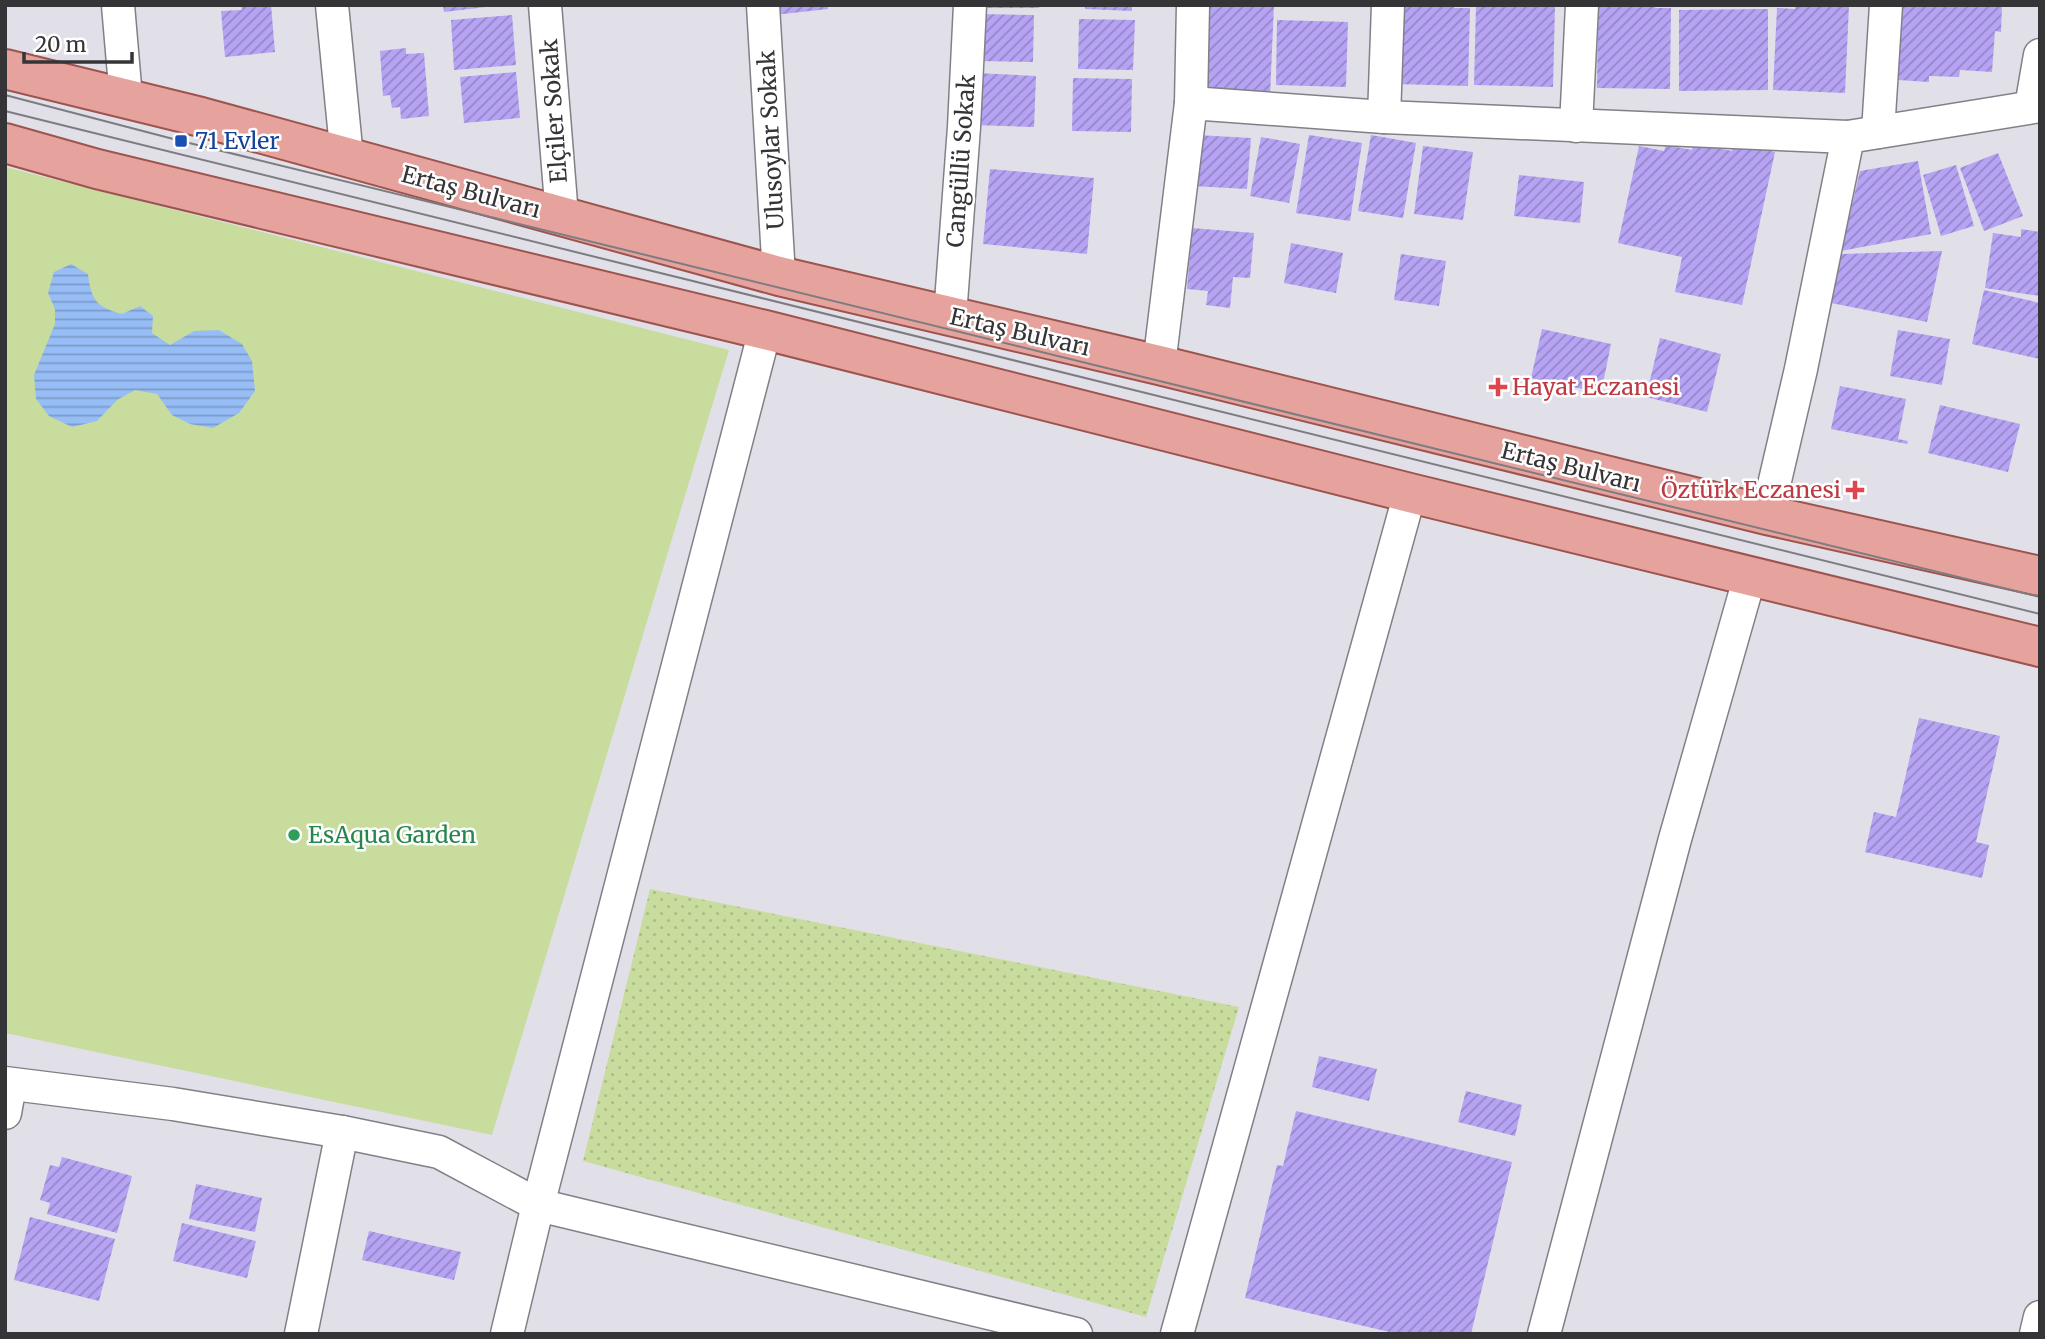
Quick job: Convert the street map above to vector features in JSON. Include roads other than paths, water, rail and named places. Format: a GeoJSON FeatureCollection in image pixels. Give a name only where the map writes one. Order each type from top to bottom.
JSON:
{"type":"FeatureCollection","features":[{"type":"Feature","properties":{"kind":"main road","name":"Ertaş Bulvarı"},"geometry":{"type":"LineString","coordinates":[[5,69],[201,117],[779,276],[1159,365],[1767,515],[2040,576]]}},
{"type":"Feature","properties":{"kind":"main road"},"geometry":{"type":"LineString","coordinates":[[5,143],[97,169],[765,330],[2040,647]]}},
{"type":"Feature","properties":{"kind":"street"},"geometry":{"type":"LineString","coordinates":[[118,5],[126,98]]}},
{"type":"Feature","properties":{"kind":"street"},"geometry":{"type":"LineString","coordinates":[[332,5],[347,158]]}},
{"type":"Feature","properties":{"kind":"street","name":"Elçiler Sokak"},"geometry":{"type":"LineString","coordinates":[[545,5],[562,216]]}},
{"type":"Feature","properties":{"kind":"street","name":"Ulusoylar Sokak"},"geometry":{"type":"LineString","coordinates":[[763,5],[779,276]]}},
{"type":"Feature","properties":{"kind":"street","name":"Cangüllü Sokak"},"geometry":{"type":"LineString","coordinates":[[950,316],[970,5]]}},
{"type":"Feature","properties":{"kind":"street"},"geometry":{"type":"LineString","coordinates":[[1159,365],[1191,103],[1193,5]]}},
{"type":"Feature","properties":{"kind":"street"},"geometry":{"type":"LineString","coordinates":[[1384,117],[1388,5]]}},
{"type":"Feature","properties":{"kind":"street"},"geometry":{"type":"LineString","coordinates":[[1576,126],[1582,5]]}},
{"type":"Feature","properties":{"kind":"street"},"geometry":{"type":"LineString","coordinates":[[1767,515],[1801,369],[1863,135],[1886,5]]}},
{"type":"Feature","properties":{"kind":"street"},"geometry":{"type":"LineString","coordinates":[[1191,103],[1384,117],[1863,135],[2036,106],[2040,55]]}},
{"type":"Feature","properties":{"kind":"street"},"geometry":{"type":"LineString","coordinates":[[507,1334],[765,330]]}},
{"type":"Feature","properties":{"kind":"street"},"geometry":{"type":"LineString","coordinates":[[1177,1334],[1410,492]]}},
{"type":"Feature","properties":{"kind":"street"},"geometry":{"type":"LineString","coordinates":[[1544,1334],[1675,839],[1750,576]]}},
{"type":"Feature","properties":{"kind":"street"},"geometry":{"type":"LineString","coordinates":[[7,1094],[173,1104],[342,1132],[439,1152],[538,1205],[1076,1334]]}},
{"type":"Feature","properties":{"kind":"street"},"geometry":{"type":"LineString","coordinates":[[301,1334],[342,1132]]}},
{"type":"Feature","properties":{"kind":"street"},"geometry":{"type":"LineString","coordinates":[[2036,1334],[2040,1317]]}},
{"type":"Feature","properties":{"kind":"water"},"geometry":{"type":"Polygon","coordinates":[[[71,264],[88,274],[93,297],[101,305],[122,314],[140,306],[153,316],[152,333],[170,345],[194,331],[219,330],[242,344],[252,361],[255,391],[239,413],[213,428],[190,424],[172,415],[157,394],[135,390],[117,400],[97,421],[72,427],[49,416],[36,399],[34,375],[55,324],[55,309],[48,293],[54,272],[71,264]]]}},
{"type":"Feature","properties":{"kind":"tram line"},"geometry":{"type":"LineString","coordinates":[[5,95],[181,141],[2040,597]]}},
{"type":"Feature","properties":{"kind":"tram line"},"geometry":{"type":"LineString","coordinates":[[5,111],[2040,614]]}},
{"type":"Feature","properties":{"kind":"place","name":"71 Evler"},"geometry":{"type":"Point","coordinates":[181,141]}},
{"type":"Feature","properties":{"kind":"place","name":"Hayat Eczanesi"},"geometry":{"type":"Point","coordinates":[1498,387]}},
{"type":"Feature","properties":{"kind":"place","name":"Öztürk Eczanesi"},"geometry":{"type":"Point","coordinates":[1855,490]}},
{"type":"Feature","properties":{"kind":"place","name":"EsAqua Garden"},"geometry":{"type":"Point","coordinates":[294,835]}}]}
